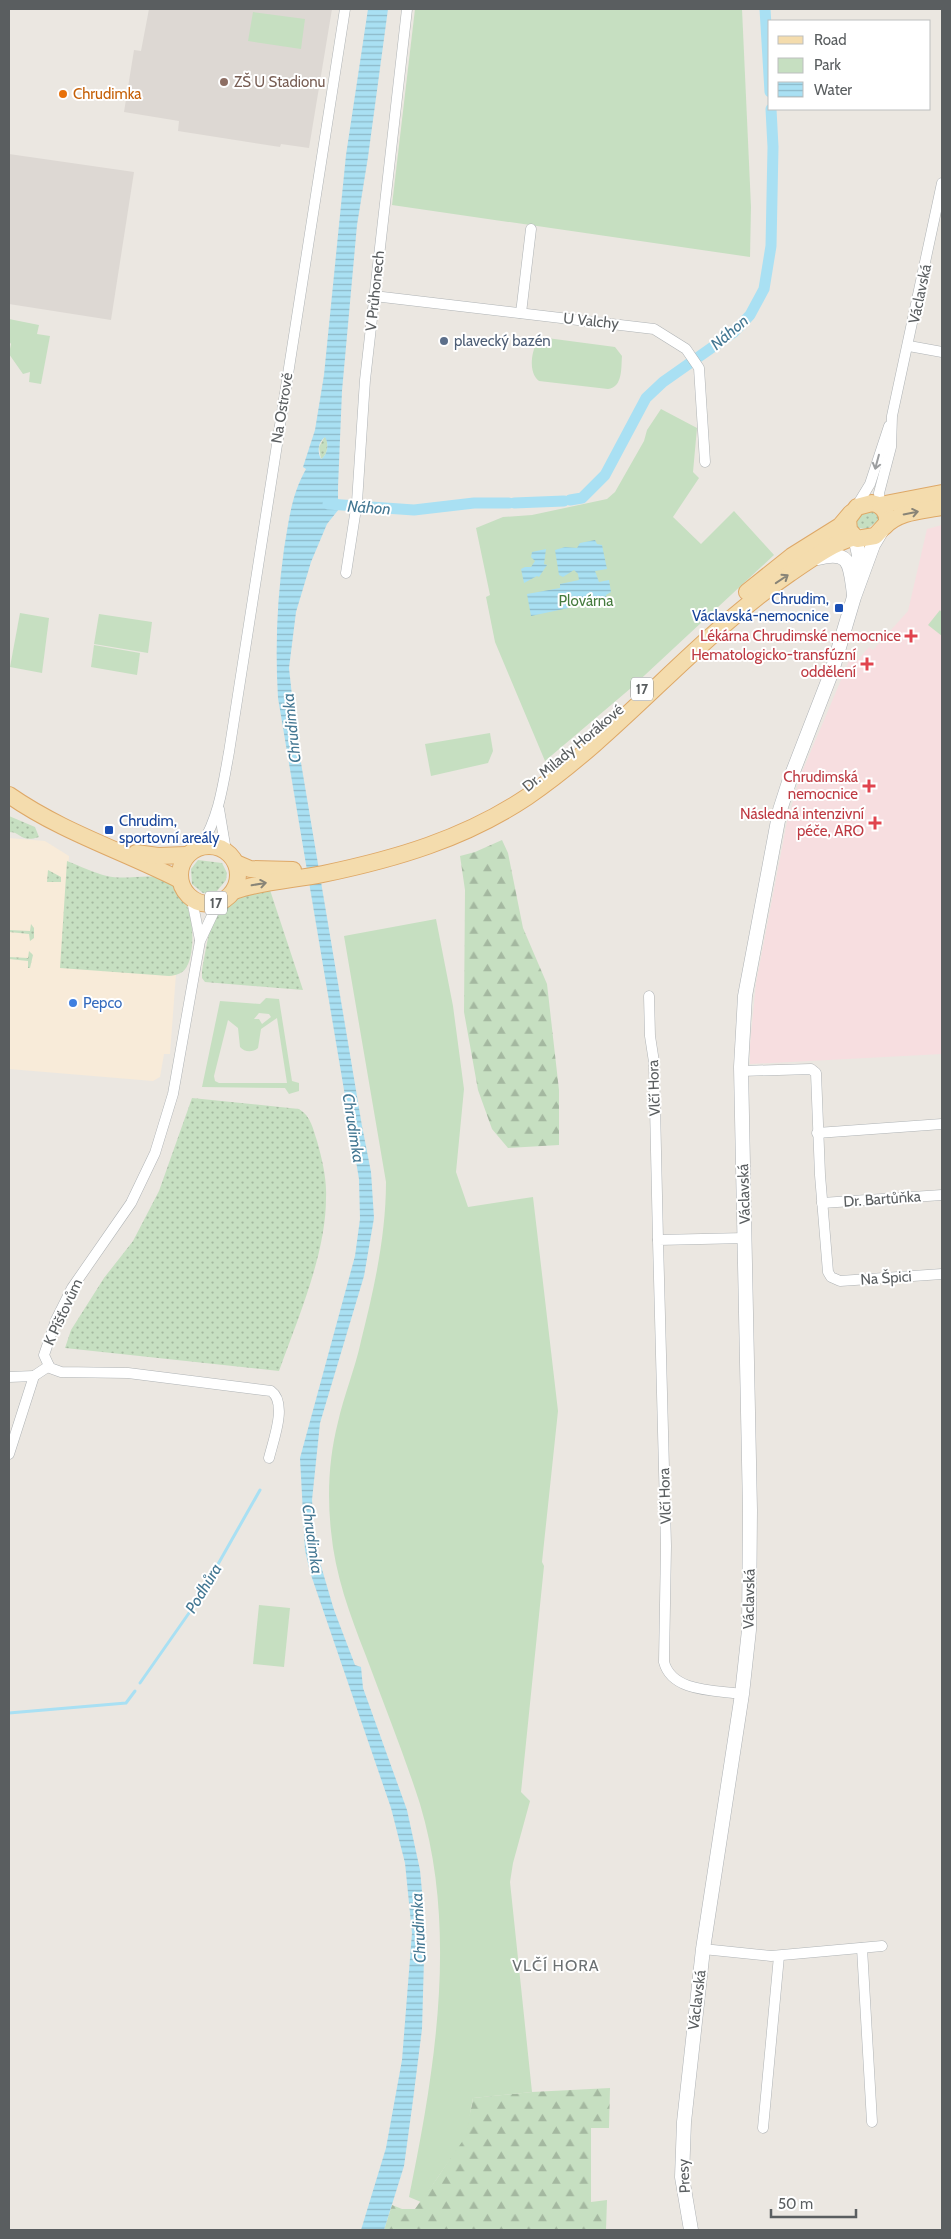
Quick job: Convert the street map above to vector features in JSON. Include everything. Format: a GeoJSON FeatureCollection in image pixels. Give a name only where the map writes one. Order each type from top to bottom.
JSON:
{"type":"FeatureCollection","features":[{"type":"Feature","properties":{"kind":"main road"},"geometry":{"type":"LineString","coordinates":[[942,493],[880,505],[869,503],[853,511],[847,526],[854,537],[869,538],[883,529],[894,518],[942,507]]}},
{"type":"Feature","properties":{"kind":"main road"},"geometry":{"type":"LineString","coordinates":[[880,505],[887,516],[883,529]]}},
{"type":"Feature","properties":{"kind":"main road","name":"Dr. Milady Horákové"},"geometry":{"type":"LineString","coordinates":[[476,826],[601,727],[767,575],[798,552],[840,526],[853,511]]}},
{"type":"Feature","properties":{"kind":"main road","name":"Dr. Milady Horákové"},"geometry":{"type":"LineString","coordinates":[[283,875],[338,870],[406,854],[476,826],[527,796],[612,729],[740,610],[812,559],[839,542],[854,537]]}},
{"type":"Feature","properties":{"kind":"main road"},"geometry":{"type":"LineString","coordinates":[[9,795],[77,835],[122,852],[180,880],[182,863],[186,855]]}},
{"type":"Feature","properties":{"kind":"main road","name":"17"},"geometry":{"type":"LineString","coordinates":[[201,846],[209,845],[250,869],[283,875]]}},
{"type":"Feature","properties":{"kind":"main road"},"geometry":{"type":"LineString","coordinates":[[122,852],[158,856],[186,855],[201,846]]}},
{"type":"Feature","properties":{"kind":"main road","name":"17"},"geometry":{"type":"LineString","coordinates":[[231,857],[238,873],[234,891]]}},
{"type":"Feature","properties":{"kind":"main road","name":"17"},"geometry":{"type":"LineString","coordinates":[[180,880],[182,887],[192,900],[200,903],[218,903],[234,891],[283,875]]}},
{"type":"Feature","properties":{"kind":"street","name":"Na Ostrově"},"geometry":{"type":"LineString","coordinates":[[201,846],[211,830],[219,808],[345,9]]}},
{"type":"Feature","properties":{"kind":"street","name":"V Průhonech"},"geometry":{"type":"LineString","coordinates":[[346,573],[356,506],[364,390],[407,9]]}},
{"type":"Feature","properties":{"kind":"street","name":"Václavská"},"geometry":{"type":"LineString","coordinates":[[853,511],[865,496],[870,484],[892,416],[909,346],[942,183]]}},
{"type":"Feature","properties":{"kind":"street"},"geometry":{"type":"LineString","coordinates":[[521,313],[531,229]]}},
{"type":"Feature","properties":{"kind":"street","name":"U Valchy"},"geometry":{"type":"LineString","coordinates":[[374,296],[644,327],[660,332],[686,349],[699,368],[705,462]]}},
{"type":"Feature","properties":{"kind":"street","name":"Václavská"},"geometry":{"type":"LineString","coordinates":[[909,346],[942,352]]}},
{"type":"Feature","properties":{"kind":"street","name":"Václavská"},"geometry":{"type":"LineString","coordinates":[[880,505],[879,493],[890,453],[892,416]]}},
{"type":"Feature","properties":{"kind":"street","name":"Václavská"},"geometry":{"type":"LineString","coordinates":[[684,2122],[703,1950],[742,1694],[749,1630],[750,1585],[741,1071],[745,996],[774,836],[784,794],[832,671],[854,597],[873,545],[883,529]]}},
{"type":"Feature","properties":{"kind":"street","name":"Václavská"},"geometry":{"type":"LineString","coordinates":[[854,537],[859,559],[854,597]]}},
{"type":"Feature","properties":{"kind":"street"},"geometry":{"type":"LineString","coordinates":[[812,559],[835,554],[845,560],[850,569],[854,597]]}},
{"type":"Feature","properties":{"kind":"street","name":"Na Ostrově"},"geometry":{"type":"LineString","coordinates":[[219,808],[231,857]]}},
{"type":"Feature","properties":{"kind":"street"},"geometry":{"type":"LineString","coordinates":[[192,900],[200,941]]}},
{"type":"Feature","properties":{"kind":"street"},"geometry":{"type":"LineString","coordinates":[[200,941],[218,903]]}},
{"type":"Feature","properties":{"kind":"street","name":"K Píšťovům"},"geometry":{"type":"LineString","coordinates":[[200,941],[166,1120],[150,1166],[131,1203],[81,1273],[65,1302],[45,1350],[45,1359],[53,1370],[61,1372],[128,1373],[271,1391],[278,1398],[280,1410],[269,1458]]}},
{"type":"Feature","properties":{"kind":"street","name":"Vlčí Hora"},"geometry":{"type":"LineString","coordinates":[[649,996],[650,1036],[654,1062],[666,1546],[664,1662],[670,1675],[682,1684],[742,1694]]}},
{"type":"Feature","properties":{"kind":"street"},"geometry":{"type":"LineString","coordinates":[[741,1071],[815,1070],[822,1203]]}},
{"type":"Feature","properties":{"kind":"street"},"geometry":{"type":"LineString","coordinates":[[817,1133],[942,1124]]}},
{"type":"Feature","properties":{"kind":"street","name":"Dr. Bartůňka"},"geometry":{"type":"LineString","coordinates":[[822,1203],[942,1195]]}},
{"type":"Feature","properties":{"kind":"street","name":"Na Špici"},"geometry":{"type":"LineString","coordinates":[[822,1203],[830,1278],[840,1281],[942,1274]]}},
{"type":"Feature","properties":{"kind":"street"},"geometry":{"type":"LineString","coordinates":[[658,1240],[745,1238]]}},
{"type":"Feature","properties":{"kind":"street"},"geometry":{"type":"LineString","coordinates":[[9,1377],[34,1376],[49,1366]]}},
{"type":"Feature","properties":{"kind":"street"},"geometry":{"type":"LineString","coordinates":[[9,1454],[34,1376]]}},
{"type":"Feature","properties":{"kind":"street"},"geometry":{"type":"LineString","coordinates":[[703,1950],[779,1956],[882,1946]]}},
{"type":"Feature","properties":{"kind":"street"},"geometry":{"type":"LineString","coordinates":[[862,1948],[872,2122]]}},
{"type":"Feature","properties":{"kind":"street"},"geometry":{"type":"LineString","coordinates":[[763,2128],[779,1956]]}},
{"type":"Feature","properties":{"kind":"street","name":"Presy"},"geometry":{"type":"LineString","coordinates":[[684,2122],[682,2177],[691,2230]]}},
{"type":"Feature","properties":{"kind":"shaded area","name":"ZŠ U Stadionu"},"geometry":{"type":"Polygon","coordinates":[[[149,9],[332,9],[309,148],[281,144],[280,147],[178,131],[179,121],[124,112],[134,50],[141,51],[149,9]]]}},
{"type":"Feature","properties":{"kind":"shaded area"},"geometry":{"type":"Polygon","coordinates":[[[9,154],[134,172],[111,320],[9,304],[9,154]]]}},
{"type":"Feature","properties":{"kind":"shaded area","name":"Chrudimská nemocnice"},"geometry":{"type":"Polygon","coordinates":[[[942,525],[942,1054],[750,1064],[756,983],[787,822],[800,777],[849,661],[857,661],[869,647],[873,650],[908,611],[927,529],[942,525]]]}},
{"type":"Feature","properties":{"kind":"shaded area"},"geometry":{"type":"Polygon","coordinates":[[[9,838],[45,841],[69,856],[66,898],[176,974],[170,1054],[164,1054],[160,1077],[153,1081],[9,1069],[9,838]]]}},
{"type":"Feature","properties":{"kind":"green space"},"geometry":{"type":"Polygon","coordinates":[[[415,9],[742,9],[751,207],[750,257],[392,205],[415,9]]]}},
{"type":"Feature","properties":{"kind":"green space"},"geometry":{"type":"Polygon","coordinates":[[[253,12],[305,19],[301,49],[248,41],[253,12]]]}},
{"type":"Feature","properties":{"kind":"green space"},"geometry":{"type":"Polygon","coordinates":[[[9,319],[39,325],[37,334],[50,336],[41,384],[29,382],[30,372],[23,374],[9,354],[11,344],[9,341],[9,319]]]}},
{"type":"Feature","properties":{"kind":"green space"},"geometry":{"type":"Polygon","coordinates":[[[547,338],[615,347],[622,356],[619,381],[613,388],[608,389],[539,381],[532,367],[534,349],[539,340],[547,338]]]}},
{"type":"Feature","properties":{"kind":"green space","name":"Plovárna"},"geometry":{"type":"Polygon","coordinates":[[[661,409],[697,428],[693,472],[699,478],[673,517],[701,544],[734,511],[774,555],[631,688],[545,761],[495,642],[486,597],[490,595],[476,528],[503,517],[532,515],[607,499],[615,492],[644,441],[647,430],[661,409]]]}},
{"type":"Feature","properties":{"kind":"green space"},"geometry":{"type":"Polygon","coordinates":[[[325,436],[327,449],[321,459],[319,447],[325,436]]]}},
{"type":"Feature","properties":{"kind":"green space"},"geometry":{"type":"Polygon","coordinates":[[[872,511],[878,516],[878,521],[867,529],[858,528],[856,522],[859,517],[864,513],[872,511]]]}},
{"type":"Feature","properties":{"kind":"green space"},"geometry":{"type":"Polygon","coordinates":[[[940,610],[942,613],[942,636],[928,625],[940,610]]]}},
{"type":"Feature","properties":{"kind":"green space"},"geometry":{"type":"Polygon","coordinates":[[[20,613],[49,618],[42,673],[10,667],[20,613]]]}},
{"type":"Feature","properties":{"kind":"green space"},"geometry":{"type":"Polygon","coordinates":[[[99,614],[152,622],[148,653],[94,644],[99,614]]]}},
{"type":"Feature","properties":{"kind":"green space"},"geometry":{"type":"Polygon","coordinates":[[[94,645],[140,653],[137,675],[91,667],[94,645]]]}},
{"type":"Feature","properties":{"kind":"green space"},"geometry":{"type":"Polygon","coordinates":[[[490,733],[493,751],[488,763],[431,776],[425,744],[490,733]]]}},
{"type":"Feature","properties":{"kind":"green space"},"geometry":{"type":"Polygon","coordinates":[[[9,816],[35,827],[39,837],[28,839],[9,832],[9,816]]]}},
{"type":"Feature","properties":{"kind":"green space"},"geometry":{"type":"Polygon","coordinates":[[[502,840],[508,853],[523,928],[547,984],[559,1090],[559,1145],[508,1148],[492,1129],[478,1090],[464,1012],[465,890],[460,856],[475,852],[502,840]]]}},
{"type":"Feature","properties":{"kind":"green space"},"geometry":{"type":"Polygon","coordinates":[[[198,860],[222,863],[227,873],[226,880],[217,891],[203,893],[192,884],[191,869],[198,860]]]}},
{"type":"Feature","properties":{"kind":"green space"},"geometry":{"type":"Polygon","coordinates":[[[67,861],[107,876],[126,878],[157,877],[168,881],[177,888],[188,908],[191,920],[191,954],[184,970],[169,976],[60,968],[67,861]]]}},
{"type":"Feature","properties":{"kind":"green space"},"geometry":{"type":"Polygon","coordinates":[[[48,870],[61,877],[61,882],[47,882],[48,870]]]}},
{"type":"Feature","properties":{"kind":"green space"},"geometry":{"type":"Polygon","coordinates":[[[269,887],[303,990],[205,982],[202,978],[202,971],[212,924],[217,914],[235,900],[269,887]]]}},
{"type":"Feature","properties":{"kind":"green space"},"geometry":{"type":"Polygon","coordinates":[[[436,919],[453,1006],[464,1089],[456,1172],[468,1207],[533,1197],[558,1411],[521,1792],[530,1801],[513,1863],[510,1882],[532,2092],[473,2098],[466,2136],[421,2202],[409,2197],[427,2100],[438,2000],[440,1951],[438,1901],[432,1852],[420,1804],[401,1748],[344,1595],[333,1547],[329,1490],[335,1435],[359,1351],[382,1242],[386,1182],[344,936],[436,919]]]}},
{"type":"Feature","properties":{"kind":"green space"},"geometry":{"type":"Polygon","coordinates":[[[31,924],[34,928],[34,938],[30,941],[29,934],[9,932],[9,930],[30,931],[31,924]]]}},
{"type":"Feature","properties":{"kind":"green space"},"geometry":{"type":"Polygon","coordinates":[[[29,951],[33,955],[30,968],[28,968],[28,961],[9,959],[9,957],[28,958],[29,951]]]}},
{"type":"Feature","properties":{"kind":"green space"},"geometry":{"type":"Polygon","coordinates":[[[266,998],[279,999],[292,1081],[299,1083],[299,1091],[289,1094],[285,1088],[202,1087],[220,1001],[260,1004],[266,998]],[[259,1013],[254,1019],[259,1019],[262,1024],[271,1017],[269,1014],[259,1013]],[[277,1018],[261,1029],[258,1048],[251,1051],[240,1047],[238,1028],[228,1020],[214,1076],[215,1081],[219,1083],[287,1083],[277,1018]]]}},
{"type":"Feature","properties":{"kind":"green space"},"geometry":{"type":"Polygon","coordinates":[[[192,1098],[299,1109],[309,1119],[314,1132],[325,1176],[325,1219],[310,1286],[279,1371],[65,1348],[71,1330],[104,1278],[133,1241],[159,1191],[192,1098]]]}},
{"type":"Feature","properties":{"kind":"green space"},"geometry":{"type":"Polygon","coordinates":[[[259,1605],[290,1608],[284,1667],[253,1664],[259,1605]]]}},
{"type":"Feature","properties":{"kind":"green space"},"geometry":{"type":"Polygon","coordinates":[[[610,2088],[609,2128],[591,2128],[591,2202],[607,2200],[606,2230],[384,2230],[392,2205],[402,2209],[415,2209],[443,2170],[465,2129],[473,2098],[532,2092],[610,2088]]]}},
{"type":"Feature","properties":{"kind":"water"},"geometry":{"type":"Polygon","coordinates":[[[368,9],[388,9],[357,225],[342,391],[338,499],[343,504],[327,524],[311,562],[296,612],[289,668],[296,733],[371,1172],[374,1218],[364,1276],[320,1423],[312,1500],[316,1549],[334,1610],[355,1665],[361,1667],[363,1688],[407,1810],[420,1870],[425,1924],[422,2029],[413,2100],[404,2166],[384,2230],[361,2230],[386,2148],[402,2060],[412,1933],[405,1863],[391,1808],[310,1572],[305,1550],[300,1458],[355,1256],[360,1219],[359,1179],[278,698],[277,661],[277,624],[284,549],[291,508],[306,469],[303,467],[315,430],[324,375],[346,155],[368,9]],[[325,437],[320,444],[321,459],[326,452],[325,437]]]}},
{"type":"Feature","properties":{"kind":"water"},"geometry":{"type":"Polygon","coordinates":[[[595,540],[597,544],[602,545],[607,569],[595,571],[599,582],[609,580],[611,592],[606,595],[605,601],[581,606],[577,601],[572,600],[573,607],[531,616],[527,594],[560,588],[560,584],[579,580],[578,574],[574,570],[563,577],[559,575],[555,550],[565,547],[577,548],[580,543],[595,540]]]}},
{"type":"Feature","properties":{"kind":"water"},"geometry":{"type":"Polygon","coordinates":[[[546,549],[544,564],[547,565],[539,577],[537,576],[524,583],[521,569],[531,567],[535,561],[531,557],[532,552],[546,549]]]}},
{"type":"Feature","properties":{"kind":"waterway","name":"Náhon"},"geometry":{"type":"LineString","coordinates":[[765,9],[768,59]]}},
{"type":"Feature","properties":{"kind":"waterway","name":"Náhon"},"geometry":{"type":"LineString","coordinates":[[570,500],[582,498],[605,475],[646,398],[663,382],[734,332],[750,315],[764,289],[771,246],[773,147],[771,110]]}},
{"type":"Feature","properties":{"kind":"waterway","name":"Náhon"},"geometry":{"type":"LineString","coordinates":[[514,503],[564,501]]}},
{"type":"Feature","properties":{"kind":"waterway","name":"Náhon"},"geometry":{"type":"LineString","coordinates":[[328,504],[414,510],[474,503],[509,503]]}},
{"type":"Feature","properties":{"kind":"waterway","name":"Podhůra"},"geometry":{"type":"LineString","coordinates":[[140,1683],[196,1603],[260,1490]]}},
{"type":"Feature","properties":{"kind":"waterway","name":"Podhůra"},"geometry":{"type":"LineString","coordinates":[[9,1713],[126,1703],[135,1691]]}},
{"type":"Feature","properties":{"kind":"place","name":"ZŠ U Stadionu"},"geometry":{"type":"Point","coordinates":[224,82]}},
{"type":"Feature","properties":{"kind":"place","name":"Chrudimka"},"geometry":{"type":"Point","coordinates":[63,94]}},
{"type":"Feature","properties":{"kind":"place","name":"plavecký bazén"},"geometry":{"type":"Point","coordinates":[444,341]}},
{"type":"Feature","properties":{"kind":"place","name":"Chrudim, Václavská-nemocnice"},"geometry":{"type":"Point","coordinates":[839,608]}},
{"type":"Feature","properties":{"kind":"place","name":"Lékárna Chrudimské nemocnice"},"geometry":{"type":"Point","coordinates":[911,636]}},
{"type":"Feature","properties":{"kind":"place","name":"Hematologicko-transfúzní oddělení"},"geometry":{"type":"Point","coordinates":[867,664]}},
{"type":"Feature","properties":{"kind":"place","name":"Chrudimská nemocnice"},"geometry":{"type":"Point","coordinates":[869,786]}},
{"type":"Feature","properties":{"kind":"place","name":"Následná intenzivní péče, ARO"},"geometry":{"type":"Point","coordinates":[875,823]}},
{"type":"Feature","properties":{"kind":"place","name":"Chrudim, sportovní areály"},"geometry":{"type":"Point","coordinates":[109,830]}},
{"type":"Feature","properties":{"kind":"place","name":"Pepco"},"geometry":{"type":"Point","coordinates":[73,1003]}},
{"type":"Feature","properties":{"kind":"district","name":"VLČÍ HORA"},"geometry":{"type":"Point","coordinates":[556,1965]}}]}
